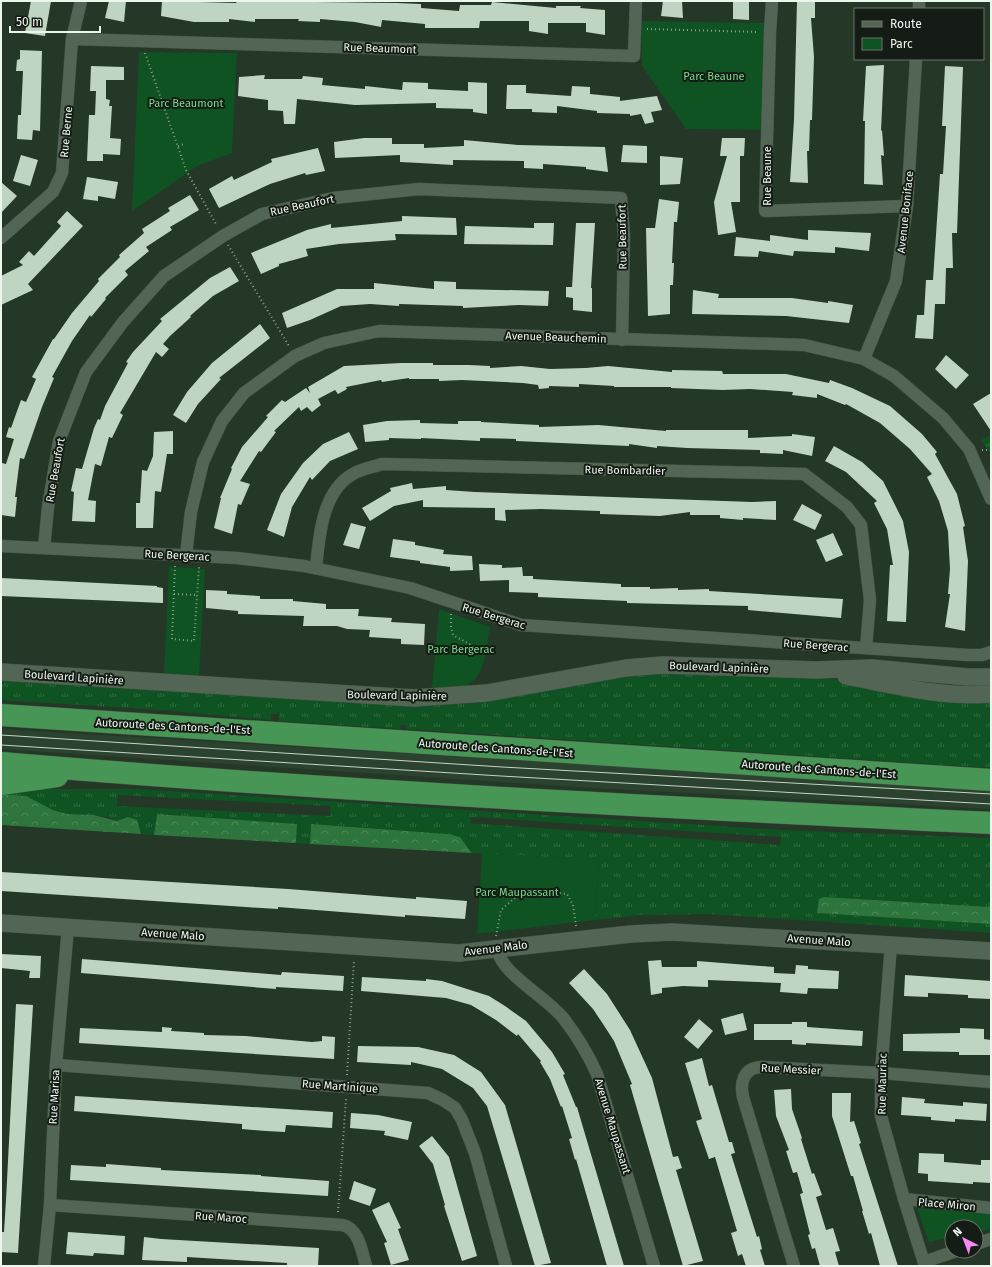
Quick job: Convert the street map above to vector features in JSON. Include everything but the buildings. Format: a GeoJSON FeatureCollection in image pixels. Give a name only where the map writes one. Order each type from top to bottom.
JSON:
{"type":"FeatureCollection","features":[{"type":"Feature","properties":{"kind":"highway","name":"Autoroute des Cantons-de-l'Est"},"geometry":{"type":"LineString","coordinates":[[1,715],[991,780]]}},
{"type":"Feature","properties":{"kind":"highway"},"geometry":{"type":"LineString","coordinates":[[1,763],[98,771],[617,805],[991,823]]}},
{"type":"Feature","properties":{"kind":"highway"},"geometry":{"type":"LineString","coordinates":[[1,784],[98,771]]}},
{"type":"Feature","properties":{"kind":"main road","name":"Boulevard Lapinière"},"geometry":{"type":"LineString","coordinates":[[1,672],[414,698],[487,693],[613,671],[652,666],[698,665],[816,670],[872,668],[963,677],[991,677]]}},
{"type":"Feature","properties":{"kind":"main road","name":"Boulevard Lapinière"},"geometry":{"type":"LineString","coordinates":[[816,670],[924,691],[991,694]]}},
{"type":"Feature","properties":{"kind":"main road","name":"Avenue Malo"},"geometry":{"type":"LineString","coordinates":[[1,923],[459,953],[496,941],[661,932],[725,934],[991,951]]}},
{"type":"Feature","properties":{"kind":"street","name":"Rue Berne"},"geometry":{"type":"LineString","coordinates":[[1,238],[53,192],[62,173],[72,39],[81,1]]}},
{"type":"Feature","properties":{"kind":"street","name":"Rue Beaumont"},"geometry":{"type":"LineString","coordinates":[[72,39],[634,56],[636,1]]}},
{"type":"Feature","properties":{"kind":"street","name":"Rue Beaune"},"geometry":{"type":"LineString","coordinates":[[772,1],[765,211],[907,206]]}},
{"type":"Feature","properties":{"kind":"street","name":"Avenue Boniface"},"geometry":{"type":"LineString","coordinates":[[864,359],[896,281],[907,206],[916,60]]}},
{"type":"Feature","properties":{"kind":"street","name":"Rue Beaufort"},"geometry":{"type":"LineString","coordinates":[[44,548],[49,502],[59,441],[86,372],[123,322],[164,276],[223,236],[262,214],[333,198],[419,189],[621,198],[624,236],[622,340]]}},
{"type":"Feature","properties":{"kind":"street","name":"Avenue Beauchemin"},"geometry":{"type":"LineString","coordinates":[[186,555],[192,512],[203,462],[222,420],[244,393],[295,356],[324,343],[379,331],[804,345],[864,359],[894,376],[943,418],[969,449],[991,498]]}},
{"type":"Feature","properties":{"kind":"street","name":"Rue Bombardier"},"geometry":{"type":"LineString","coordinates":[[316,568],[320,535],[333,492],[352,474],[382,464],[804,474],[847,507],[861,525],[870,600],[866,648]]}},
{"type":"Feature","properties":{"kind":"street","name":"Rue Bergerac"},"geometry":{"type":"LineString","coordinates":[[1,546],[186,555],[263,561],[316,568],[415,590],[521,626],[982,655],[991,652]]}},
{"type":"Feature","properties":{"kind":"street","name":"Rue Marisa"},"geometry":{"type":"LineString","coordinates":[[44,1266],[50,1205],[56,1065],[68,927]]}},
{"type":"Feature","properties":{"kind":"street","name":"Avenue Maupassant"},"geometry":{"type":"LineString","coordinates":[[496,941],[501,961],[506,968],[544,998],[563,1018],[584,1046],[597,1074],[607,1102],[654,1266]]}},
{"type":"Feature","properties":{"kind":"street","name":"Rue Mauriac"},"geometry":{"type":"LineString","coordinates":[[891,944],[881,1073],[880,1108],[882,1121],[924,1264]]}},
{"type":"Feature","properties":{"kind":"street","name":"Rue Martinique"},"geometry":{"type":"LineString","coordinates":[[56,1065],[428,1093],[455,1108],[462,1120],[475,1153],[506,1266]]}},
{"type":"Feature","properties":{"kind":"street","name":"Rue Messier"},"geometry":{"type":"LineString","coordinates":[[794,1266],[743,1098],[741,1087],[743,1077],[751,1069],[761,1067],[881,1073],[991,1082]]}},
{"type":"Feature","properties":{"kind":"street","name":"Place Miron"},"geometry":{"type":"LineString","coordinates":[[904,1199],[991,1208]]}},
{"type":"Feature","properties":{"kind":"street","name":"Rue Maroc"},"geometry":{"type":"LineString","coordinates":[[50,1205],[346,1225],[355,1234],[366,1266]]}},
{"type":"Feature","properties":{"kind":"street"},"geometry":{"type":"LineString","coordinates":[[924,1264],[944,1256]]}},
{"type":"Feature","properties":{"kind":"path"},"geometry":{"type":"LineString","coordinates":[[648,29],[770,32]]}},
{"type":"Feature","properties":{"kind":"path"},"geometry":{"type":"LineString","coordinates":[[141,41],[186,170],[290,349]]}},
{"type":"Feature","properties":{"kind":"path"},"geometry":{"type":"LineString","coordinates":[[177,146],[184,144]]}},
{"type":"Feature","properties":{"kind":"path"},"geometry":{"type":"LineString","coordinates":[[175,566],[172,639],[194,641],[199,567]]}},
{"type":"Feature","properties":{"kind":"path"},"geometry":{"type":"LineString","coordinates":[[174,594],[197,595]]}},
{"type":"Feature","properties":{"kind":"path"},"geometry":{"type":"LineString","coordinates":[[452,613],[451,627],[453,634],[471,645]]}},
{"type":"Feature","properties":{"kind":"path"},"geometry":{"type":"LineString","coordinates":[[496,941],[501,910],[517,896],[530,890],[566,894],[573,905],[576,926]]}},
{"type":"Feature","properties":{"kind":"path"},"geometry":{"type":"LineString","coordinates":[[347,1078],[354,957]]}},
{"type":"Feature","properties":{"kind":"path"},"geometry":{"type":"LineString","coordinates":[[337,1216],[346,1096]]}},
{"type":"Feature","properties":{"kind":"shaded area"},"geometry":{"type":"Polygon","coordinates":[[[1,729],[991,789],[991,809],[592,788],[1,749],[1,729]]]}},
{"type":"Feature","properties":{"kind":"green space","name":"Parc Beaune"},"geometry":{"type":"Polygon","coordinates":[[[641,21],[770,23],[765,130],[686,129],[642,66],[641,21]]]}},
{"type":"Feature","properties":{"kind":"green space","name":"Parc Beaumont"},"geometry":{"type":"Polygon","coordinates":[[[139,52],[237,53],[232,153],[197,166],[132,211],[139,52]]]}},
{"type":"Feature","properties":{"kind":"green space"},"geometry":{"type":"Polygon","coordinates":[[[991,435],[991,454],[981,440],[991,435]]]}},
{"type":"Feature","properties":{"kind":"green space"},"geometry":{"type":"Polygon","coordinates":[[[169,567],[205,569],[199,676],[164,673],[169,567]]]}},
{"type":"Feature","properties":{"kind":"green space","name":"Parc Bergerac"},"geometry":{"type":"Polygon","coordinates":[[[439,609],[490,627],[480,672],[475,679],[467,685],[458,688],[432,689],[439,609]]]}},
{"type":"Feature","properties":{"kind":"green space"},"geometry":{"type":"Polygon","coordinates":[[[666,673],[817,677],[991,701],[991,768],[407,729],[406,725],[401,725],[400,729],[279,721],[279,714],[271,714],[271,720],[160,710],[1,700],[1,681],[420,706],[476,703],[602,680],[666,673]]]}},
{"type":"Feature","properties":{"kind":"green space"},"geometry":{"type":"Polygon","coordinates":[[[35,789],[135,789],[781,830],[991,838],[991,907],[824,897],[817,913],[991,924],[991,933],[709,914],[640,915],[595,920],[599,860],[472,853],[468,846],[448,834],[330,825],[311,824],[310,844],[296,843],[297,824],[156,814],[154,835],[141,834],[140,829],[107,817],[67,814],[53,810],[26,796],[1,794],[35,789]],[[118,795],[117,806],[330,816],[330,806],[118,795]],[[471,817],[470,823],[780,845],[781,838],[781,837],[471,817]]]}},
{"type":"Feature","properties":{"kind":"green space"},"geometry":{"type":"Polygon","coordinates":[[[1,794],[26,796],[53,810],[67,814],[94,815],[117,821],[128,817],[137,820],[141,834],[1,825],[1,794]]]}},
{"type":"Feature","properties":{"kind":"green space"},"geometry":{"type":"Polygon","coordinates":[[[157,814],[297,824],[296,843],[154,835],[157,814]]]}},
{"type":"Feature","properties":{"kind":"green space"},"geometry":{"type":"Polygon","coordinates":[[[311,824],[448,834],[460,837],[472,853],[310,844],[311,824]]]}},
{"type":"Feature","properties":{"kind":"green space","name":"Parc Maupassant"},"geometry":{"type":"Polygon","coordinates":[[[482,853],[599,860],[595,920],[477,934],[482,853]]]}},
{"type":"Feature","properties":{"kind":"green space"},"geometry":{"type":"Polygon","coordinates":[[[824,897],[991,907],[991,924],[817,913],[819,899],[824,897]]]}},
{"type":"Feature","properties":{"kind":"green space"},"geometry":{"type":"Polygon","coordinates":[[[917,1208],[990,1214],[991,1229],[984,1230],[984,1219],[944,1219],[944,1239],[929,1242],[917,1208]]]}},
{"type":"Feature","properties":{"kind":"tram line"},"geometry":{"type":"LineString","coordinates":[[1,735],[502,767],[991,794]]}},
{"type":"Feature","properties":{"kind":"tram line"},"geometry":{"type":"LineString","coordinates":[[1,745],[991,804]]}}]}
